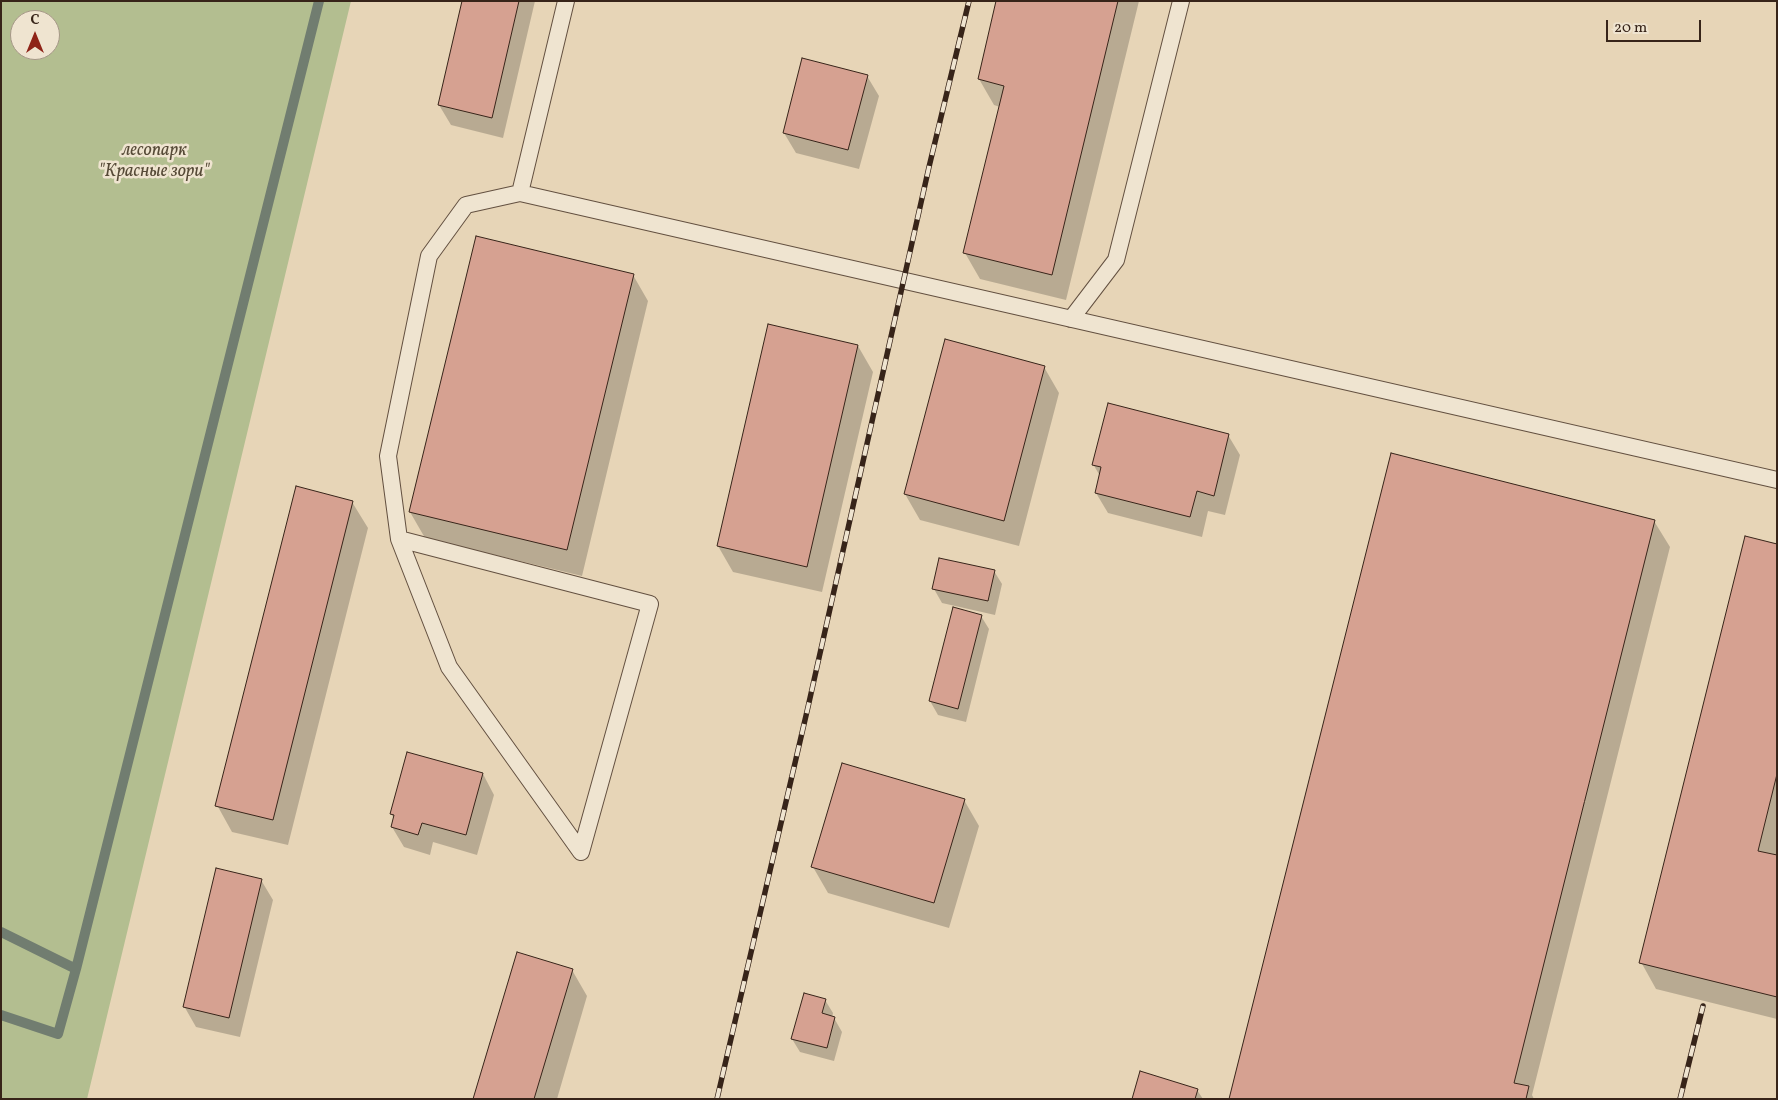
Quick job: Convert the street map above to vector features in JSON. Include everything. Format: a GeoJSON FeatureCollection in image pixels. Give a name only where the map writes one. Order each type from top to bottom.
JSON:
{"type":"FeatureCollection","features":[{"type":"Feature","properties":{"kind":"lane"},"geometry":{"type":"LineString","coordinates":[[520,193],[566,1]]}},
{"type":"Feature","properties":{"kind":"lane"},"geometry":{"type":"LineString","coordinates":[[1071,318],[1116,260],[1181,1]]}},
{"type":"Feature","properties":{"kind":"lane"},"geometry":{"type":"LineString","coordinates":[[399,539],[650,604],[581,852],[449,666],[399,539],[388,456],[429,256],[466,205],[520,193],[1777,480]]}},
{"type":"Feature","properties":{"kind":"green space","name":"лесопарк \"Красные зори\""},"geometry":{"type":"Polygon","coordinates":[[[1,1],[351,1],[87,1099],[1,1099],[1,1]]]}},
{"type":"Feature","properties":{"kind":"building"},"geometry":{"type":"Polygon","coordinates":[[[462,1],[519,1],[492,118],[438,105],[462,1]]]}},
{"type":"Feature","properties":{"kind":"building"},"geometry":{"type":"Polygon","coordinates":[[[996,1],[1118,1],[1052,275],[963,253],[1004,86],[978,79],[996,1]]]}},
{"type":"Feature","properties":{"kind":"building"},"geometry":{"type":"Polygon","coordinates":[[[802,58],[868,75],[848,150],[783,133],[802,58]]]}},
{"type":"Feature","properties":{"kind":"building"},"geometry":{"type":"Polygon","coordinates":[[[476,236],[634,274],[567,550],[409,512],[476,236]]]}},
{"type":"Feature","properties":{"kind":"building"},"geometry":{"type":"Polygon","coordinates":[[[768,324],[858,345],[807,567],[717,546],[768,324]]]}},
{"type":"Feature","properties":{"kind":"building"},"geometry":{"type":"Polygon","coordinates":[[[945,339],[1045,366],[1004,521],[904,494],[945,339]]]}},
{"type":"Feature","properties":{"kind":"building"},"geometry":{"type":"Polygon","coordinates":[[[1108,403],[1229,434],[1214,496],[1197,491],[1190,517],[1095,493],[1101,467],[1092,465],[1108,403]]]}},
{"type":"Feature","properties":{"kind":"building"},"geometry":{"type":"Polygon","coordinates":[[[1391,453],[1655,520],[1514,1083],[1529,1086],[1526,1099],[1229,1099],[1391,453]]]}},
{"type":"Feature","properties":{"kind":"building"},"geometry":{"type":"Polygon","coordinates":[[[296,486],[353,501],[273,820],[215,806],[296,486]]]}},
{"type":"Feature","properties":{"kind":"building"},"geometry":{"type":"Polygon","coordinates":[[[1745,536],[1777,544],[1777,774],[1758,851],[1777,855],[1777,997],[1639,963],[1745,536]]]}},
{"type":"Feature","properties":{"kind":"building"},"geometry":{"type":"Polygon","coordinates":[[[939,558],[995,570],[988,601],[932,589],[939,558]]]}},
{"type":"Feature","properties":{"kind":"building"},"geometry":{"type":"Polygon","coordinates":[[[953,607],[982,615],[958,709],[929,701],[953,607]]]}},
{"type":"Feature","properties":{"kind":"building"},"geometry":{"type":"Polygon","coordinates":[[[407,752],[483,773],[466,835],[422,823],[418,835],[391,827],[394,815],[390,814],[407,752]]]}},
{"type":"Feature","properties":{"kind":"building"},"geometry":{"type":"Polygon","coordinates":[[[842,763],[965,799],[934,903],[811,867],[842,763]]]}},
{"type":"Feature","properties":{"kind":"building"},"geometry":{"type":"Polygon","coordinates":[[[216,868],[262,879],[229,1018],[183,1007],[216,868]]]}},
{"type":"Feature","properties":{"kind":"building"},"geometry":{"type":"Polygon","coordinates":[[[517,952],[573,969],[534,1099],[473,1099],[517,952]]]}},
{"type":"Feature","properties":{"kind":"building"},"geometry":{"type":"Polygon","coordinates":[[[804,993],[826,999],[822,1013],[835,1017],[827,1048],[791,1039],[804,993]]]}},
{"type":"Feature","properties":{"kind":"building"},"geometry":{"type":"Polygon","coordinates":[[[1140,1071],[1198,1089],[1195,1099],[1132,1099],[1140,1071]]]}},
{"type":"Feature","properties":{"kind":"waterway"},"geometry":{"type":"LineString","coordinates":[[1,932],[76,969],[319,1]]}},
{"type":"Feature","properties":{"kind":"waterway"},"geometry":{"type":"LineString","coordinates":[[1,1015],[58,1034],[76,969]]}},
{"type":"Feature","properties":{"kind":"railway"},"geometry":{"type":"LineString","coordinates":[[717,1099],[808,707],[929,167],[969,1]]}},
{"type":"Feature","properties":{"kind":"railway"},"geometry":{"type":"LineString","coordinates":[[1680,1099],[1703,1006]]}}]}
